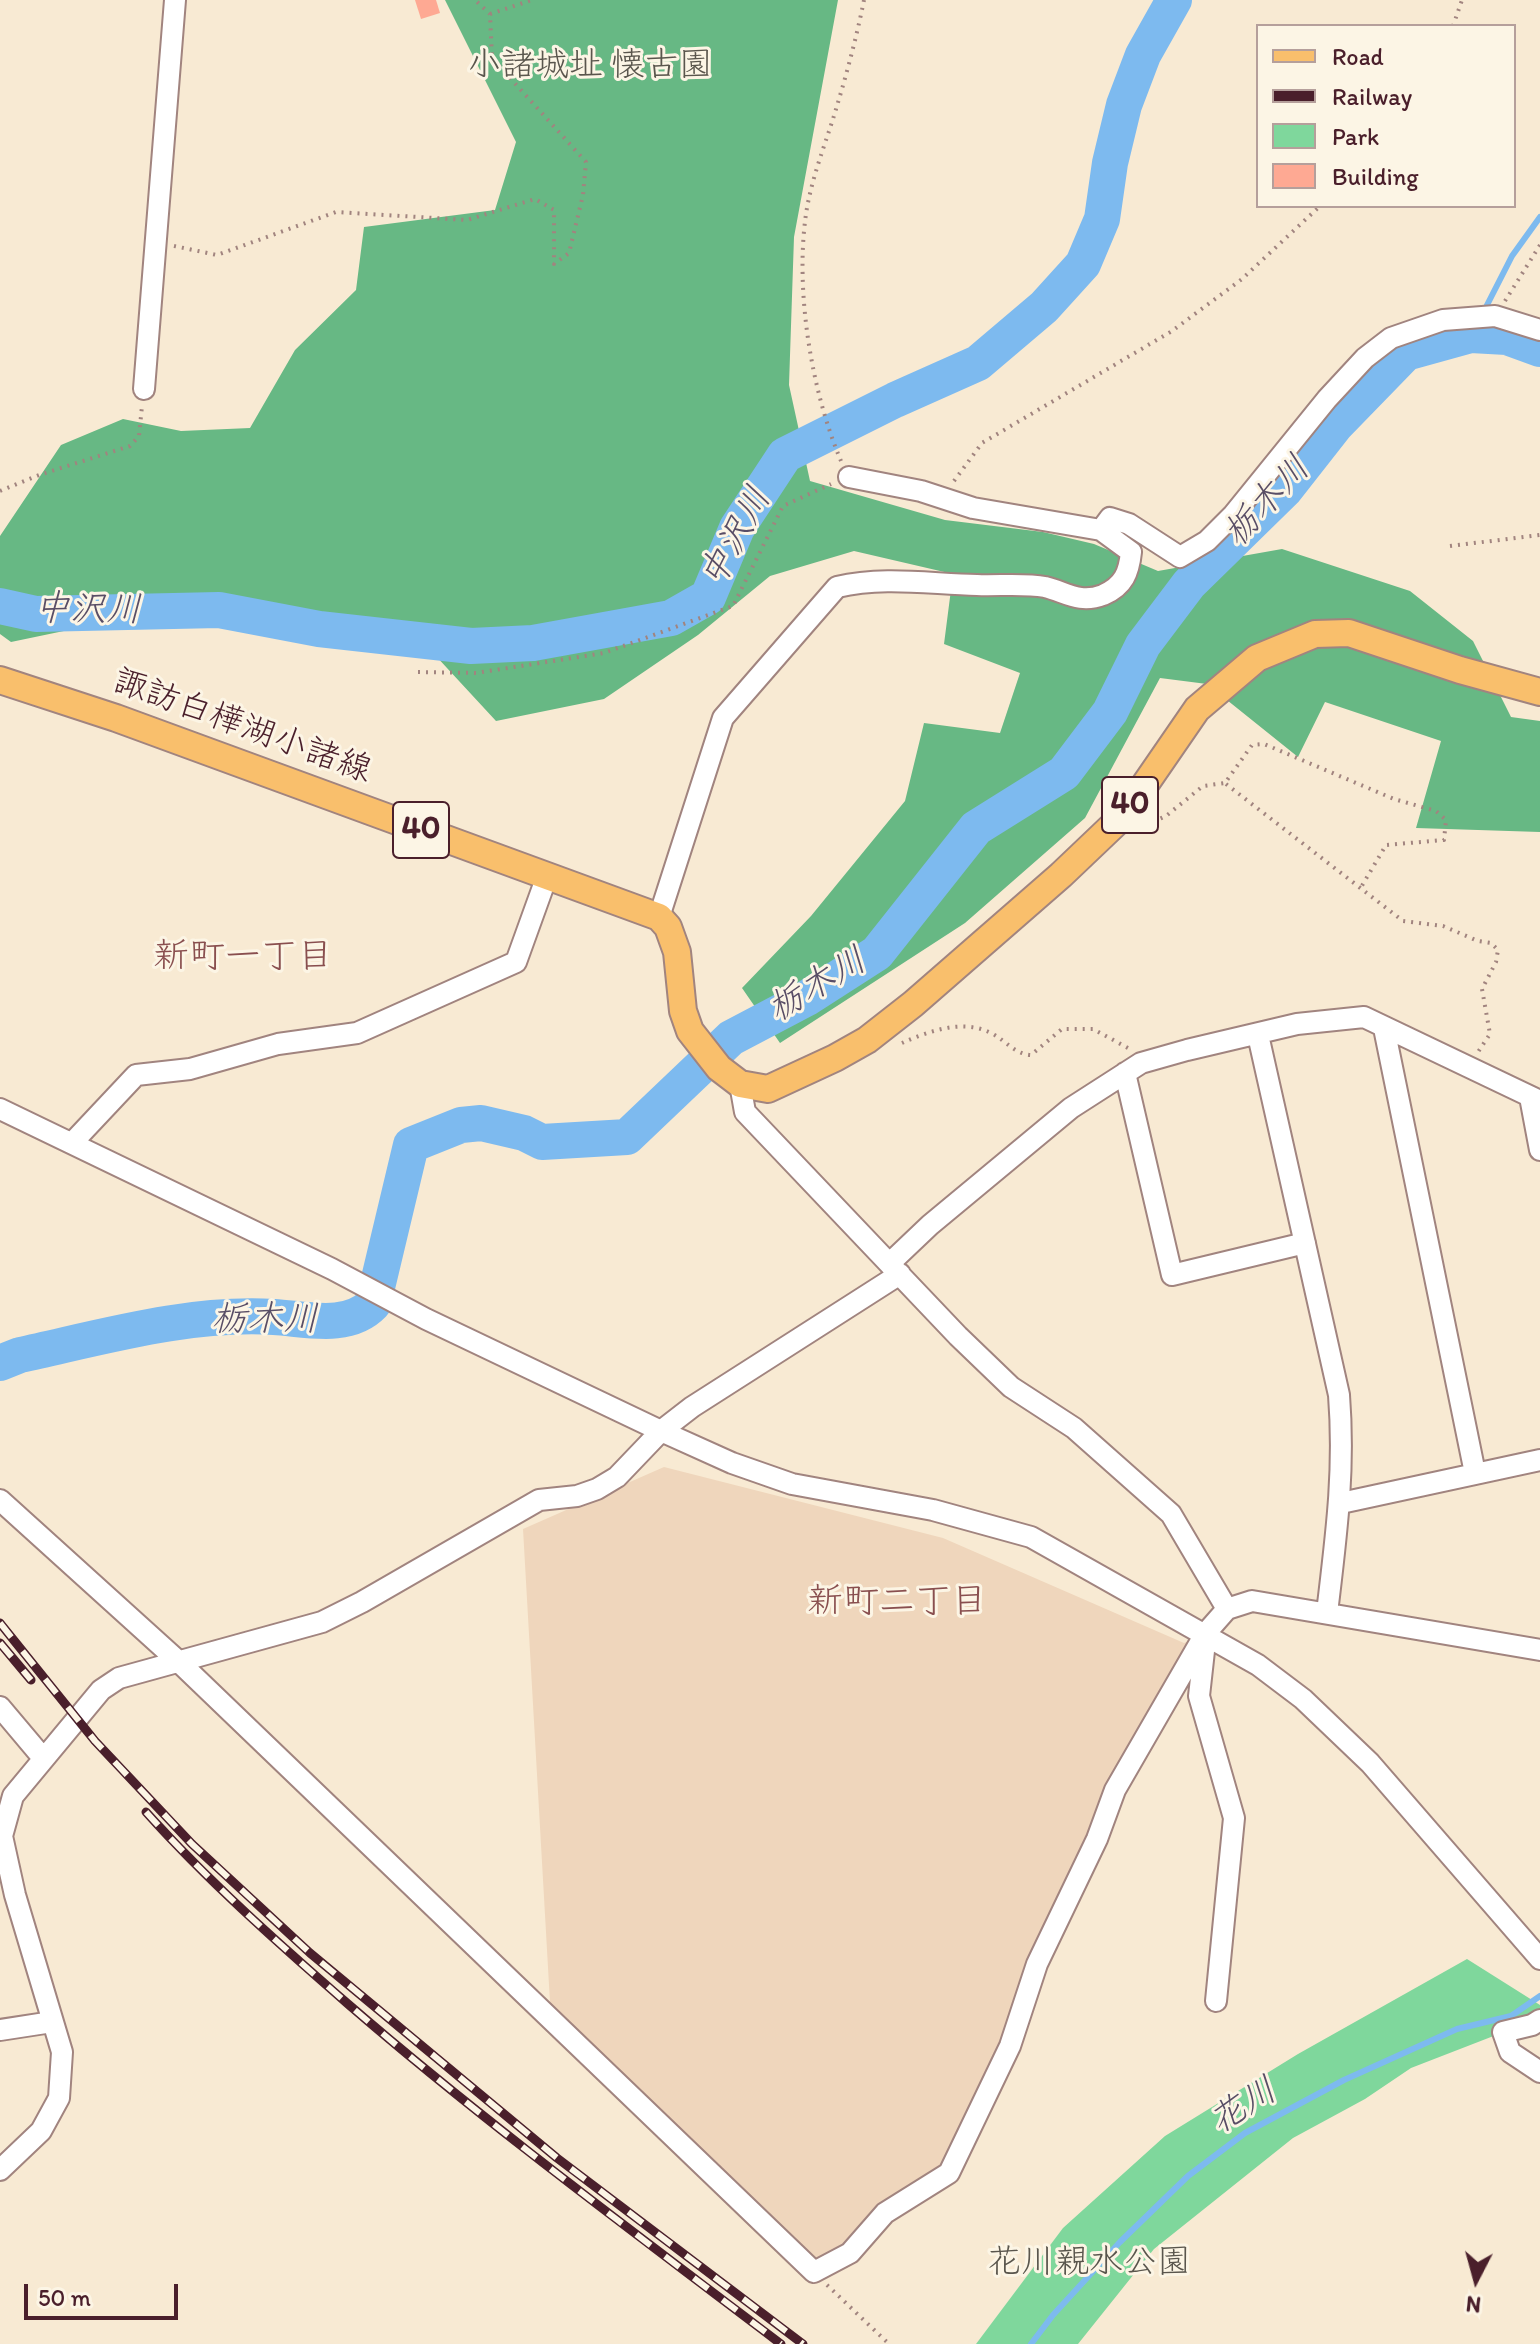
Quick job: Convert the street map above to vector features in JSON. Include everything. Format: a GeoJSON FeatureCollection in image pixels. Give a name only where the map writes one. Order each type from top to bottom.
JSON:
{"type":"FeatureCollection","features":[{"type":"Feature","properties":{"kind":"main road","name":"40"},"geometry":{"type":"LineString","coordinates":[[740,1084],[768,1089],[835,1058],[867,1040],[948,974],[1124,815],[1197,709],[1257,658],[1315,634],[1349,633],[1460,670],[1540,692]]}},
{"type":"Feature","properties":{"kind":"main road","name":"諏訪白樺湖小諸線"},"geometry":{"type":"LineString","coordinates":[[0,680],[116,718],[659,917]]}},
{"type":"Feature","properties":{"kind":"main road"},"geometry":{"type":"LineString","coordinates":[[659,917],[668,927],[677,952],[683,1011],[690,1031],[719,1068],[740,1084]]}},
{"type":"Feature","properties":{"kind":"street"},"geometry":{"type":"LineString","coordinates":[[144,389],[175,0]]}},
{"type":"Feature","properties":{"kind":"street"},"geometry":{"type":"LineString","coordinates":[[1101,530],[1110,518],[1129,524],[1180,557],[1207,541],[1233,515],[1327,399],[1365,358],[1391,338],[1443,320],[1495,316],[1540,330]]}},
{"type":"Feature","properties":{"kind":"street"},"geometry":{"type":"LineString","coordinates":[[659,917],[723,718],[837,587],[862,581],[893,580],[1044,587],[1075,599],[1102,595],[1123,582],[1129,569],[1131,552],[1101,530],[973,508],[921,491],[849,477]]}},
{"type":"Feature","properties":{"kind":"street"},"geometry":{"type":"LineString","coordinates":[[73,1142],[136,1075],[190,1069],[278,1044],[357,1033],[516,962],[547,876]]}},
{"type":"Feature","properties":{"kind":"street"},"geometry":{"type":"LineString","coordinates":[[0,2170],[41,2131],[59,2098],[62,2052],[15,1895],[2,1836],[13,1796],[101,1690],[119,1678],[322,1622],[539,1500],[577,1496],[597,1489],[617,1477],[661,1431],[692,1407],[895,1269],[930,1225],[1061,1116],[1125,1073],[1152,1060],[1297,1024],[1364,1017],[1535,1099],[1540,1150]]}},
{"type":"Feature","properties":{"kind":"street"},"geometry":{"type":"LineString","coordinates":[[1384,1028],[1475,1473]]}},
{"type":"Feature","properties":{"kind":"street"},"geometry":{"type":"LineString","coordinates":[[1258,1035],[1339,1395],[1341,1503],[1327,1613]]}},
{"type":"Feature","properties":{"kind":"street"},"geometry":{"type":"LineString","coordinates":[[1125,1073],[1172,1275],[1305,1243]]}},
{"type":"Feature","properties":{"kind":"street"},"geometry":{"type":"LineString","coordinates":[[740,1084],[745,1112],[1011,1387],[1074,1428],[1171,1514],[1227,1609]]}},
{"type":"Feature","properties":{"kind":"street"},"geometry":{"type":"LineString","coordinates":[[0,1109],[332,1269],[426,1319],[732,1463],[792,1484],[933,1510],[1031,1537],[1258,1665],[1292,1691],[1359,1752],[1540,1959]]}},
{"type":"Feature","properties":{"kind":"street"},"geometry":{"type":"LineString","coordinates":[[1341,1503],[1540,1460]]}},
{"type":"Feature","properties":{"kind":"street"},"geometry":{"type":"LineString","coordinates":[[0,1500],[178,1661],[814,2272],[850,2253],[885,2213],[949,2173],[1010,2046],[1037,1964],[1097,1839],[1115,1790],[1205,1634],[1227,1609],[1252,1601],[1540,1648]]}},
{"type":"Feature","properties":{"kind":"street"},"geometry":{"type":"LineString","coordinates":[[1205,1634],[1199,1696],[1234,1818],[1216,2001]]}},
{"type":"Feature","properties":{"kind":"street"},"geometry":{"type":"LineString","coordinates":[[0,1707],[43,1758]]}},
{"type":"Feature","properties":{"kind":"street"},"geometry":{"type":"LineString","coordinates":[[1540,2020],[1503,2032],[1510,2052],[1540,2072]]}},
{"type":"Feature","properties":{"kind":"street"},"geometry":{"type":"LineString","coordinates":[[0,2030],[52,2022]]}},
{"type":"Feature","properties":{"kind":"path"},"geometry":{"type":"LineString","coordinates":[[156,242],[217,255],[336,212],[467,220],[535,199],[554,210],[554,264],[569,253],[583,195],[586,162],[492,58],[490,14],[475,0]]}},
{"type":"Feature","properties":{"kind":"path"},"geometry":{"type":"LineString","coordinates":[[490,14],[532,0]]}},
{"type":"Feature","properties":{"kind":"path"},"geometry":{"type":"LineString","coordinates":[[418,672],[476,673],[604,653],[733,606],[783,506],[849,477],[824,416],[809,344],[804,269],[806,215],[813,182],[841,91],[864,0]]}},
{"type":"Feature","properties":{"kind":"path"},"geometry":{"type":"LineString","coordinates":[[1454,24],[1462,0]]}},
{"type":"Feature","properties":{"kind":"path"},"geometry":{"type":"LineString","coordinates":[[921,491],[954,480],[982,443],[1172,331],[1242,279],[1318,208]]}},
{"type":"Feature","properties":{"kind":"path"},"geometry":{"type":"LineString","coordinates":[[1495,316],[1540,245]]}},
{"type":"Feature","properties":{"kind":"path"},"geometry":{"type":"LineString","coordinates":[[0,491],[130,446],[139,436],[144,389]]}},
{"type":"Feature","properties":{"kind":"path"},"geometry":{"type":"LineString","coordinates":[[1450,546],[1540,535]]}},
{"type":"Feature","properties":{"kind":"path"},"geometry":{"type":"LineString","coordinates":[[1225,783],[1252,745],[1264,744],[1394,799],[1436,811],[1446,820],[1444,840],[1386,845],[1360,889]]}},
{"type":"Feature","properties":{"kind":"path"},"geometry":{"type":"LineString","coordinates":[[1114,824],[1134,831],[1166,816],[1203,786],[1225,783],[1403,921],[1443,926],[1478,941],[1491,943],[1498,950],[1496,962],[1482,989],[1490,1034],[1468,1068]]}},
{"type":"Feature","properties":{"kind":"path"},"geometry":{"type":"LineString","coordinates":[[867,1040],[896,1046],[934,1029],[972,1028],[992,1033],[1020,1054],[1031,1055],[1062,1029],[1093,1029],[1152,1060]]}},
{"type":"Feature","properties":{"kind":"path"},"geometry":{"type":"LineString","coordinates":[[814,2272],[889,2344]]}},
{"type":"Feature","properties":{"kind":"shaded area"},"geometry":{"type":"Polygon","coordinates":[[[664,1467],[943,1538],[1184,1643],[1205,1634],[1097,1839],[949,2173],[814,2272],[551,2020],[523,1529],[664,1467]]]}},
{"type":"Feature","properties":{"kind":"green space","name":"小諸城址 懐古園"},"geometry":{"type":"Polygon","coordinates":[[[445,0],[838,0],[794,237],[789,385],[810,481],[945,520],[1043,532],[1094,544],[1158,571],[1282,549],[1410,591],[1473,641],[1511,717],[1540,721],[1540,832],[1416,828],[1441,741],[1325,702],[1298,757],[1207,684],[1160,678],[1085,818],[965,923],[780,1043],[742,988],[811,916],[905,801],[924,723],[1000,733],[1020,673],[944,644],[953,574],[854,551],[770,576],[698,635],[604,699],[496,721],[410,628],[227,597],[11,642],[0,634],[0,536],[61,445],[123,419],[181,431],[250,428],[295,350],[356,290],[364,227],[495,210],[516,142],[445,0]]]}},
{"type":"Feature","properties":{"kind":"green space","name":"花川親水公園"},"geometry":{"type":"Polygon","coordinates":[[[1467,1959],[1540,2005],[1540,2018],[1411,2068],[1365,2099],[1293,2138],[1154,2249],[1078,2344],[976,2344],[1063,2228],[1165,2136],[1298,2054],[1467,1959]]]}},
{"type":"Feature","properties":{"kind":"building"},"geometry":{"type":"Polygon","coordinates":[[[415,0],[436,0],[440,13],[421,19],[415,0]]]}},
{"type":"Feature","properties":{"kind":"waterway","name":"中沢川"},"geometry":{"type":"LineString","coordinates":[[0,606],[36,614],[219,610],[319,629],[471,646],[533,643],[671,618],[708,597],[737,528],[785,455],[978,363],[1044,307],[1083,264],[1102,219],[1110,163],[1124,105],[1143,55],[1174,0]]}},
{"type":"Feature","properties":{"kind":"waterway"},"geometry":{"type":"LineString","coordinates":[[1484,311],[1512,256],[1540,217]]}},
{"type":"Feature","properties":{"kind":"waterway"},"geometry":{"type":"LineString","coordinates":[[1471,335],[1479,321]]}},
{"type":"Feature","properties":{"kind":"waterway","name":"栃木川"},"geometry":{"type":"LineString","coordinates":[[0,1363],[20,1355],[178,1322],[242,1316],[326,1321],[363,1312],[373,1304],[411,1145],[461,1125],[481,1123],[524,1133],[542,1142],[627,1137],[731,1038],[807,998],[877,953],[976,828],[1064,773],[1110,712],[1143,645],[1189,584],[1285,490],[1336,425],[1406,353],[1471,335],[1507,337],[1540,349]]}},
{"type":"Feature","properties":{"kind":"waterway","name":"花川"},"geometry":{"type":"LineString","coordinates":[[1031,2344],[1053,2315],[1120,2242],[1188,2176],[1245,2133],[1344,2080],[1457,2029],[1511,2016],[1540,1996]]}},
{"type":"Feature","properties":{"kind":"railway"},"geometry":{"type":"LineString","coordinates":[[0,1623],[95,1741],[192,1844],[310,1953],[557,2158],[803,2344]]}},
{"type":"Feature","properties":{"kind":"railway"},"geometry":{"type":"LineString","coordinates":[[0,1643],[31,1680]]}},
{"type":"Feature","properties":{"kind":"railway"},"geometry":{"type":"LineString","coordinates":[[146,1812],[244,1911],[401,2049],[781,2344]]}},
{"type":"Feature","properties":{"kind":"district","name":"新町一丁目"},"geometry":{"type":"Point","coordinates":[243,958]}},
{"type":"Feature","properties":{"kind":"district","name":"新町二丁目"},"geometry":{"type":"Point","coordinates":[897,1603]}}]}
